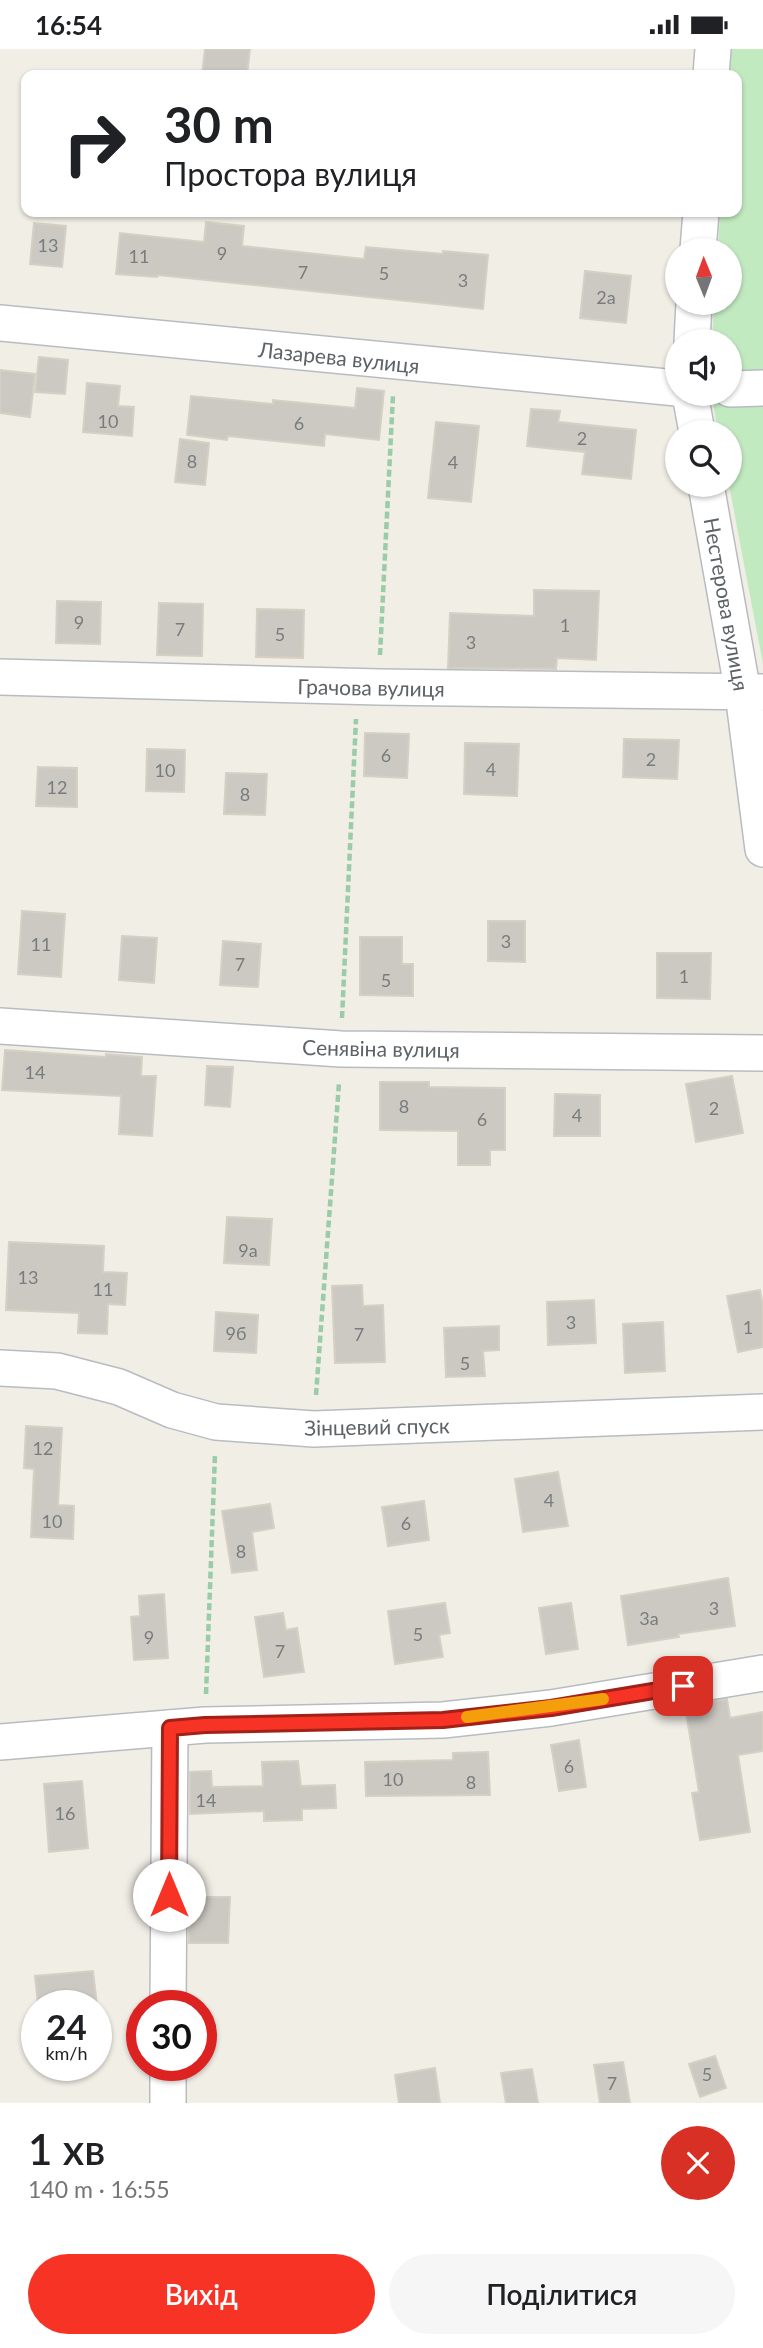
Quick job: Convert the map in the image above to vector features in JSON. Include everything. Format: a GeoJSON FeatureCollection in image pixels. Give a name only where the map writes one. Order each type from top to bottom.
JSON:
{"type":"FeatureCollection","features":[{"type":"Feature","properties":{"kind":"street"},"geometry":{"type":"LineString","coordinates":[[711,70],[713,49]]}},
{"type":"Feature","properties":{"kind":"street"},"geometry":{"type":"LineString","coordinates":[[699,238],[701,217]]}},
{"type":"Feature","properties":{"kind":"street","name":"Лазарева вулиця"},"geometry":{"type":"LineString","coordinates":[[0,323],[665,387]]}},
{"type":"Feature","properties":{"kind":"street"},"geometry":{"type":"LineString","coordinates":[[742,389],[763,388]]}},
{"type":"Feature","properties":{"kind":"street","name":"Нестерова вулиця"},"geometry":{"type":"LineString","coordinates":[[709,497],[753,692],[763,849]]}},
{"type":"Feature","properties":{"kind":"street","name":"Грачова вулиця"},"geometry":{"type":"LineString","coordinates":[[0,677],[368,687],[753,692]]}},
{"type":"Feature","properties":{"kind":"street","name":"Сенявіна вулиця"},"geometry":{"type":"LineString","coordinates":[[0,1026],[341,1049],[763,1053]]}},
{"type":"Feature","properties":{"kind":"street","name":"Зінцевий спуск"},"geometry":{"type":"LineString","coordinates":[[0,1368],[57,1371],[119,1387],[172,1411],[216,1422],[314,1429],[763,1412]]}},
{"type":"Feature","properties":{"kind":"street"},"geometry":{"type":"LineString","coordinates":[[0,1742],[205,1725],[443,1720],[551,1708],[763,1673]]}},
{"type":"Feature","properties":{"kind":"street"},"geometry":{"type":"LineString","coordinates":[[168,1990],[170,1728]]}},
{"type":"Feature","properties":{"kind":"street"},"geometry":{"type":"LineString","coordinates":[[168,2081],[168,2103]]}},
{"type":"Feature","properties":{"kind":"path"},"geometry":{"type":"LineString","coordinates":[[314,1429],[394,362]]}},
{"type":"Feature","properties":{"kind":"path"},"geometry":{"type":"LineString","coordinates":[[205,1725],[216,1422]]}},
{"type":"Feature","properties":{"kind":"green space"},"geometry":{"type":"Polygon","coordinates":[[[731,49],[763,49],[763,373],[742,374],[742,329],[713,329],[713,315],[742,315],[742,238],[719,238],[720,217],[742,217],[742,70],[729,70],[731,49]]]}},
{"type":"Feature","properties":{"kind":"green space"},"geometry":{"type":"Polygon","coordinates":[[[763,401],[763,664],[731,497],[742,497],[742,420],[716,420],[714,406],[742,406],[742,402],[763,401]]]}},
{"type":"Feature","properties":{"kind":"building"},"geometry":{"type":"Polygon","coordinates":[[[205,49],[250,49],[248,70],[203,70],[205,49]]]}},
{"type":"Feature","properties":{"kind":"building"},"geometry":{"type":"Polygon","coordinates":[[[206,222],[244,226],[242,246],[364,259],[366,247],[488,255],[483,309],[158,275],[116,274],[120,233],[204,242],[206,222]]]}},
{"type":"Feature","properties":{"kind":"building"},"geometry":{"type":"Polygon","coordinates":[[[34,223],[66,226],[62,267],[30,264],[34,223]]]}},
{"type":"Feature","properties":{"kind":"building"},"geometry":{"type":"Polygon","coordinates":[[[585,271],[631,276],[626,323],[580,318],[585,271]]]}},
{"type":"Feature","properties":{"kind":"building"},"geometry":{"type":"Polygon","coordinates":[[[39,357],[68,360],[65,394],[35,392],[39,357]]]}},
{"type":"Feature","properties":{"kind":"building"},"geometry":{"type":"Polygon","coordinates":[[[0,370],[35,374],[30,417],[0,413],[0,370]]]}},
{"type":"Feature","properties":{"kind":"building"},"geometry":{"type":"Polygon","coordinates":[[[87,383],[120,386],[118,406],[134,407],[132,436],[83,432],[87,383]]]}},
{"type":"Feature","properties":{"kind":"building"},"geometry":{"type":"Polygon","coordinates":[[[357,388],[384,391],[379,440],[325,434],[324,446],[228,436],[227,440],[187,435],[191,396],[355,408],[357,388]]]}},
{"type":"Feature","properties":{"kind":"building"},"geometry":{"type":"Polygon","coordinates":[[[531,409],[560,411],[558,422],[636,430],[631,479],[582,474],[585,452],[527,446],[531,409]]]}},
{"type":"Feature","properties":{"kind":"building"},"geometry":{"type":"Polygon","coordinates":[[[436,422],[479,426],[471,502],[428,498],[436,422]]]}},
{"type":"Feature","properties":{"kind":"building"},"geometry":{"type":"Polygon","coordinates":[[[180,439],[209,443],[205,485],[175,482],[180,439]]]}},
{"type":"Feature","properties":{"kind":"building"},"geometry":{"type":"Polygon","coordinates":[[[534,590],[599,591],[596,660],[557,658],[556,669],[448,668],[450,613],[534,616],[534,590]]]}},
{"type":"Feature","properties":{"kind":"building"},"geometry":{"type":"Polygon","coordinates":[[[57,601],[101,602],[100,644],[56,643],[57,601]]]}},
{"type":"Feature","properties":{"kind":"building"},"geometry":{"type":"Polygon","coordinates":[[[159,603],[203,604],[202,656],[157,655],[159,603]]]}},
{"type":"Feature","properties":{"kind":"building"},"geometry":{"type":"Polygon","coordinates":[[[257,609],[304,610],[303,658],[256,657],[257,609]]]}},
{"type":"Feature","properties":{"kind":"building"},"geometry":{"type":"Polygon","coordinates":[[[365,733],[409,734],[407,778],[364,776],[365,733]]]}},
{"type":"Feature","properties":{"kind":"building"},"geometry":{"type":"Polygon","coordinates":[[[624,739],[679,740],[677,779],[623,777],[624,739]]]}},
{"type":"Feature","properties":{"kind":"building"},"geometry":{"type":"Polygon","coordinates":[[[465,743],[519,744],[517,796],[464,794],[465,743]]]}},
{"type":"Feature","properties":{"kind":"building"},"geometry":{"type":"Polygon","coordinates":[[[147,749],[185,750],[184,792],[146,791],[147,749]]]}},
{"type":"Feature","properties":{"kind":"building"},"geometry":{"type":"Polygon","coordinates":[[[38,767],[77,768],[77,807],[36,806],[38,767]]]}},
{"type":"Feature","properties":{"kind":"building"},"geometry":{"type":"Polygon","coordinates":[[[226,773],[267,774],[265,815],[224,814],[226,773]]]}},
{"type":"Feature","properties":{"kind":"building"},"geometry":{"type":"Polygon","coordinates":[[[22,911],[65,914],[61,977],[18,974],[22,911]]]}},
{"type":"Feature","properties":{"kind":"building"},"geometry":{"type":"Polygon","coordinates":[[[488,921],[525,921],[525,962],[488,961],[488,921]]]}},
{"type":"Feature","properties":{"kind":"building"},"geometry":{"type":"Polygon","coordinates":[[[122,936],[157,938],[154,983],[119,980],[122,936]]]}},
{"type":"Feature","properties":{"kind":"building"},"geometry":{"type":"Polygon","coordinates":[[[360,937],[402,937],[402,964],[413,964],[413,996],[360,995],[360,937]]]}},
{"type":"Feature","properties":{"kind":"building"},"geometry":{"type":"Polygon","coordinates":[[[223,941],[261,944],[258,987],[220,985],[223,941]]]}},
{"type":"Feature","properties":{"kind":"building"},"geometry":{"type":"Polygon","coordinates":[[[657,953],[711,953],[710,999],[657,998],[657,953]]]}},
{"type":"Feature","properties":{"kind":"building"},"geometry":{"type":"Polygon","coordinates":[[[5,1050],[142,1057],[141,1076],[156,1076],[152,1136],[119,1134],[121,1096],[2,1090],[5,1050]]]}},
{"type":"Feature","properties":{"kind":"building"},"geometry":{"type":"Polygon","coordinates":[[[207,1066],[233,1067],[230,1107],[205,1105],[207,1066]]]}},
{"type":"Feature","properties":{"kind":"building"},"geometry":{"type":"Polygon","coordinates":[[[732,1076],[743,1133],[696,1142],[686,1084],[732,1076]]]}},
{"type":"Feature","properties":{"kind":"building"},"geometry":{"type":"Polygon","coordinates":[[[380,1082],[429,1082],[429,1087],[505,1088],[505,1150],[490,1150],[490,1165],[458,1165],[458,1131],[380,1130],[380,1082]]]}},
{"type":"Feature","properties":{"kind":"building"},"geometry":{"type":"Polygon","coordinates":[[[555,1094],[600,1095],[600,1136],[554,1136],[555,1094]]]}},
{"type":"Feature","properties":{"kind":"building"},"geometry":{"type":"Polygon","coordinates":[[[227,1217],[272,1219],[269,1265],[224,1263],[227,1217]]]}},
{"type":"Feature","properties":{"kind":"building"},"geometry":{"type":"Polygon","coordinates":[[[9,1242],[104,1246],[103,1272],[127,1273],[125,1305],[108,1304],[107,1334],[78,1333],[79,1313],[6,1310],[9,1242]]]}},
{"type":"Feature","properties":{"kind":"building"},"geometry":{"type":"Polygon","coordinates":[[[362,1285],[363,1306],[383,1305],[385,1362],[335,1363],[332,1286],[362,1285]]]}},
{"type":"Feature","properties":{"kind":"building"},"geometry":{"type":"Polygon","coordinates":[[[760,1290],[763,1306],[763,1347],[738,1352],[727,1296],[760,1290]]]}},
{"type":"Feature","properties":{"kind":"building"},"geometry":{"type":"Polygon","coordinates":[[[594,1300],[596,1343],[548,1345],[547,1302],[594,1300]]]}},
{"type":"Feature","properties":{"kind":"building"},"geometry":{"type":"Polygon","coordinates":[[[216,1312],[258,1315],[256,1353],[214,1351],[216,1312]]]}},
{"type":"Feature","properties":{"kind":"building"},"geometry":{"type":"Polygon","coordinates":[[[663,1322],[665,1371],[625,1373],[623,1324],[663,1322]]]}},
{"type":"Feature","properties":{"kind":"building"},"geometry":{"type":"Polygon","coordinates":[[[499,1326],[499,1350],[483,1351],[485,1376],[446,1377],[444,1328],[499,1326]]]}},
{"type":"Feature","properties":{"kind":"building"},"geometry":{"type":"Polygon","coordinates":[[[26,1426],[62,1428],[58,1505],[74,1506],[73,1539],[31,1537],[34,1469],[24,1468],[26,1426]]]}},
{"type":"Feature","properties":{"kind":"building"},"geometry":{"type":"Polygon","coordinates":[[[558,1472],[568,1526],[523,1532],[515,1479],[558,1472]]]}},
{"type":"Feature","properties":{"kind":"building"},"geometry":{"type":"Polygon","coordinates":[[[424,1501],[429,1540],[388,1546],[382,1507],[424,1501]]]}},
{"type":"Feature","properties":{"kind":"building"},"geometry":{"type":"Polygon","coordinates":[[[270,1504],[274,1528],[252,1532],[257,1570],[232,1573],[222,1511],[270,1504]]]}},
{"type":"Feature","properties":{"kind":"building"},"geometry":{"type":"Polygon","coordinates":[[[728,1578],[735,1626],[628,1645],[621,1596],[728,1578]]]}},
{"type":"Feature","properties":{"kind":"building"},"geometry":{"type":"Polygon","coordinates":[[[164,1594],[168,1658],[134,1660],[131,1617],[140,1616],[139,1596],[164,1594]]]}},
{"type":"Feature","properties":{"kind":"building"},"geometry":{"type":"Polygon","coordinates":[[[445,1603],[450,1633],[439,1635],[443,1657],[395,1664],[388,1611],[445,1603]]]}},
{"type":"Feature","properties":{"kind":"building"},"geometry":{"type":"Polygon","coordinates":[[[571,1603],[578,1649],[546,1654],[539,1608],[571,1603]]]}},
{"type":"Feature","properties":{"kind":"building"},"geometry":{"type":"Polygon","coordinates":[[[283,1613],[286,1630],[297,1628],[304,1672],[264,1677],[255,1617],[283,1613]]]}},
{"type":"Feature","properties":{"kind":"building"},"geometry":{"type":"Polygon","coordinates":[[[727,1699],[730,1718],[763,1712],[763,1751],[738,1755],[750,1832],[700,1840],[692,1793],[699,1792],[685,1706],[727,1699]]]}},
{"type":"Feature","properties":{"kind":"building"},"geometry":{"type":"Polygon","coordinates":[[[579,1740],[586,1787],[559,1791],[551,1745],[579,1740]]]}},
{"type":"Feature","properties":{"kind":"building"},"geometry":{"type":"Polygon","coordinates":[[[488,1752],[490,1795],[366,1796],[365,1762],[453,1760],[453,1753],[488,1752]]]}},
{"type":"Feature","properties":{"kind":"building"},"geometry":{"type":"Polygon","coordinates":[[[298,1761],[301,1786],[335,1785],[336,1808],[302,1809],[302,1820],[264,1821],[264,1811],[190,1814],[190,1772],[211,1771],[212,1787],[263,1786],[262,1762],[298,1761]]]}},
{"type":"Feature","properties":{"kind":"building"},"geometry":{"type":"Polygon","coordinates":[[[82,1781],[88,1848],[49,1852],[44,1784],[82,1781]]]}},
{"type":"Feature","properties":{"kind":"building"},"geometry":{"type":"Polygon","coordinates":[[[202,1897],[230,1897],[228,1943],[189,1943],[189,1913],[202,1913],[202,1897]]]}},
{"type":"Feature","properties":{"kind":"building"},"geometry":{"type":"Polygon","coordinates":[[[93,1971],[95,1990],[36,1990],[35,1976],[93,1971]]]}},
{"type":"Feature","properties":{"kind":"building"},"geometry":{"type":"Polygon","coordinates":[[[715,2056],[726,2088],[700,2097],[689,2064],[715,2056]]]}},
{"type":"Feature","properties":{"kind":"building"},"geometry":{"type":"Polygon","coordinates":[[[623,2062],[630,2103],[600,2103],[594,2065],[623,2062]]]}},
{"type":"Feature","properties":{"kind":"building"},"geometry":{"type":"Polygon","coordinates":[[[435,2068],[440,2103],[399,2103],[395,2075],[435,2068]]]}},
{"type":"Feature","properties":{"kind":"building"},"geometry":{"type":"Polygon","coordinates":[[[532,2069],[538,2103],[506,2103],[501,2073],[532,2069]]]}},
{"type":"Feature","properties":{"kind":"slow traffic"},"geometry":{"type":"LineString","coordinates":[[467,1717],[603,1699]]}},
{"type":"Feature","properties":{"kind":"route"},"geometry":{"type":"LineString","coordinates":[[169,1895],[170,1728],[443,1720],[551,1708],[683,1686]]}}]}
